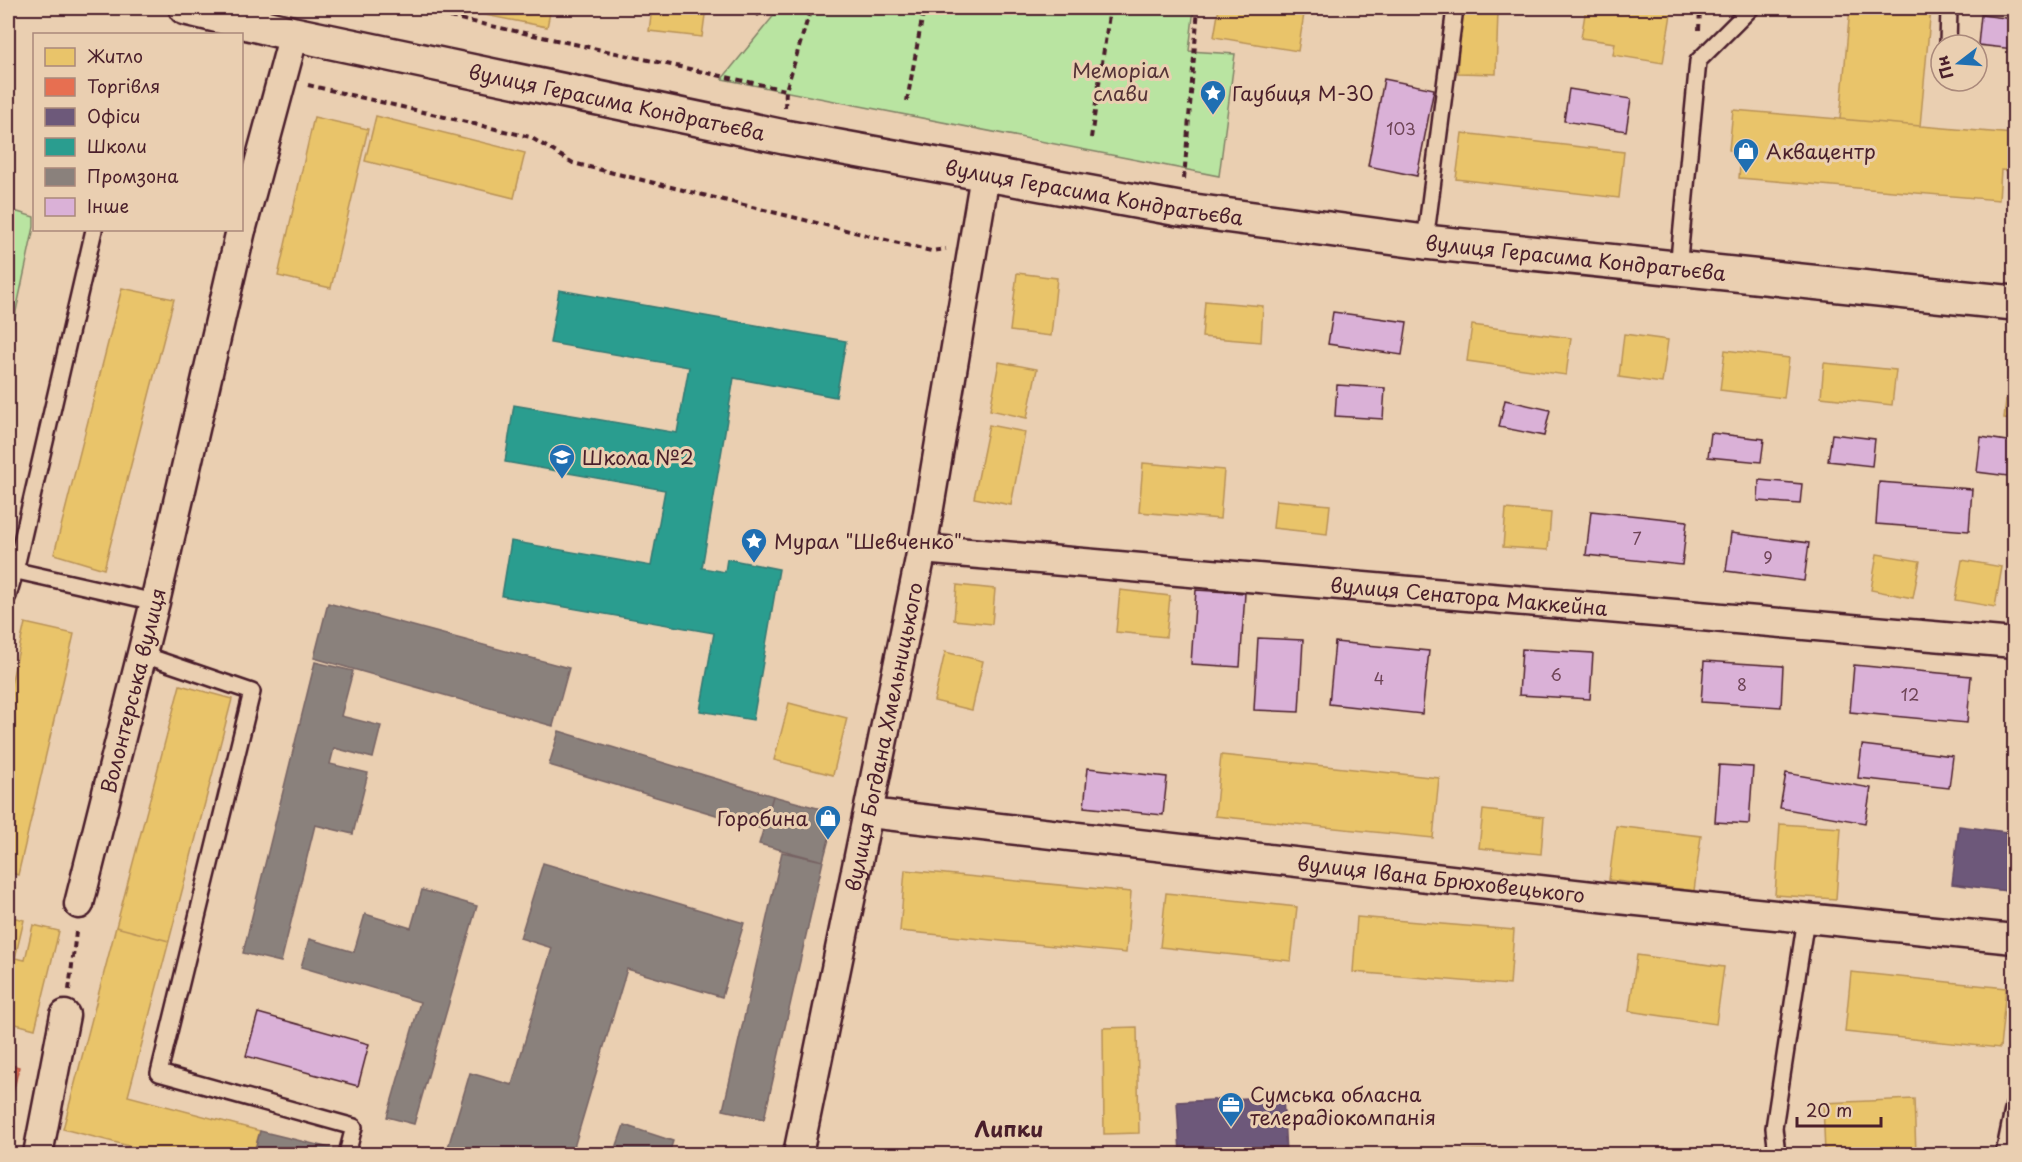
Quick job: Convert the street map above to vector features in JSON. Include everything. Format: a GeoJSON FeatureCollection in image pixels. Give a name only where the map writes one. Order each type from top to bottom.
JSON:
{"type":"FeatureCollection","features":[{"type":"Feature","properties":{"kind":"street","name":"вулиця Герасима Кондратьєва"},"geometry":{"type":"LineString","coordinates":[[186,8],[294,34],[784,137],[1179,209],[1425,242],[2014,303]]}},
{"type":"Feature","properties":{"kind":"street","name":"Волонтерська вулиця"},"geometry":{"type":"LineString","coordinates":[[243,217],[294,34]]}},
{"type":"Feature","properties":{"kind":"street","name":"вулиця Богдана Хмельницького"},"geometry":{"type":"LineString","coordinates":[[798,1155],[922,549],[986,175]]}},
{"type":"Feature","properties":{"kind":"street","name":"Волонтерська вулиця"},"geometry":{"type":"LineString","coordinates":[[79,904],[155,602],[240,231]]}},
{"type":"Feature","properties":{"kind":"street","name":"вулиця Сенатора Маккейна"},"geometry":{"type":"LineString","coordinates":[[922,549],[2014,644]]}},
{"type":"Feature","properties":{"kind":"street","name":"вулиця Івана Брюховецького"},"geometry":{"type":"LineString","coordinates":[[869,813],[1618,899],[2014,939]]}},
{"type":"Feature","properties":{"kind":"street"},"geometry":{"type":"LineString","coordinates":[[38,1155],[65,1015]]}},
{"type":"Feature","properties":{"kind":"lane"},"geometry":{"type":"LineString","coordinates":[[1425,242],[1455,8]]}},
{"type":"Feature","properties":{"kind":"lane"},"geometry":{"type":"LineString","coordinates":[[1678,269],[1698,61],[1751,8]]}},
{"type":"Feature","properties":{"kind":"lane"},"geometry":{"type":"LineString","coordinates":[[1948,33],[1949,8]]}},
{"type":"Feature","properties":{"kind":"lane"},"geometry":{"type":"LineString","coordinates":[[8,596],[11,570],[94,231]]}},
{"type":"Feature","properties":{"kind":"lane"},"geometry":{"type":"LineString","coordinates":[[11,570],[155,602]]}},
{"type":"Feature","properties":{"kind":"lane"},"geometry":{"type":"LineString","coordinates":[[141,654],[252,692],[159,1073],[354,1127],[347,1155]]}},
{"type":"Feature","properties":{"kind":"lane"},"geometry":{"type":"LineString","coordinates":[[1777,1155],[1774,1128],[1806,918]]}},
{"type":"Feature","properties":{"kind":"lane"},"geometry":{"type":"LineString","coordinates":[[2004,1155],[2014,1105]]}},
{"type":"Feature","properties":{"kind":"path"},"geometry":{"type":"LineString","coordinates":[[409,8],[786,90]]}},
{"type":"Feature","properties":{"kind":"path"},"geometry":{"type":"LineString","coordinates":[[784,137],[786,90],[811,8]]}},
{"type":"Feature","properties":{"kind":"path"},"geometry":{"type":"LineString","coordinates":[[907,101],[924,8]]}},
{"type":"Feature","properties":{"kind":"path"},"geometry":{"type":"LineString","coordinates":[[1091,138],[1110,8]]}},
{"type":"Feature","properties":{"kind":"path"},"geometry":{"type":"LineString","coordinates":[[1179,209],[1187,161],[1198,8]]}},
{"type":"Feature","properties":{"kind":"path"},"geometry":{"type":"LineString","coordinates":[[282,80],[530,137],[573,163],[920,248],[931,250],[973,247]]}},
{"type":"Feature","properties":{"kind":"path"},"geometry":{"type":"LineString","coordinates":[[65,1015],[79,904]]}},
{"type":"Feature","properties":{"kind":"green space","name":"Меморіал слави"},"geometry":{"type":"Polygon","coordinates":[[[780,8],[1194,8],[1189,51],[1235,54],[1219,176],[722,79],[780,8]]]}},
{"type":"Feature","properties":{"kind":"green space"},"geometry":{"type":"Polygon","coordinates":[[[8,209],[33,217],[33,231],[12,330],[8,329],[8,209]]]}},
{"type":"Feature","properties":{"kind":"building: Житло"},"geometry":{"type":"Polygon","coordinates":[[[481,8],[551,8],[547,27],[480,14],[481,8]]]}},
{"type":"Feature","properties":{"kind":"building: Житло"},"geometry":{"type":"Polygon","coordinates":[[[652,8],[706,8],[702,37],[649,31],[652,8]]]}},
{"type":"Feature","properties":{"kind":"building: Житло"},"geometry":{"type":"Polygon","coordinates":[[[1219,8],[1305,8],[1298,51],[1214,37],[1219,8]]]}},
{"type":"Feature","properties":{"kind":"building: Житло"},"geometry":{"type":"Polygon","coordinates":[[[1586,8],[1672,8],[1663,63],[1613,55],[1615,43],[1581,38],[1586,8]]]}},
{"type":"Feature","properties":{"kind":"building: Житло"},"geometry":{"type":"Polygon","coordinates":[[[1850,8],[1931,8],[1920,126],[1840,119],[1850,8]]]}},
{"type":"Feature","properties":{"kind":"building: Житло"},"geometry":{"type":"Polygon","coordinates":[[[1459,10],[1498,11],[1496,74],[1458,73],[1459,10]]]}},
{"type":"Feature","properties":{"kind":"building: Житло"},"geometry":{"type":"Polygon","coordinates":[[[1733,110],[2014,134],[2014,171],[2001,170],[1999,200],[1739,178],[1741,152],[1729,150],[1733,110]]]}},
{"type":"Feature","properties":{"kind":"building: Житло"},"geometry":{"type":"Polygon","coordinates":[[[376,116],[525,153],[514,198],[365,161],[376,116]]]}},
{"type":"Feature","properties":{"kind":"building: Житло"},"geometry":{"type":"Polygon","coordinates":[[[314,117],[368,129],[331,288],[278,276],[314,117]]]}},
{"type":"Feature","properties":{"kind":"building: Житло"},"geometry":{"type":"Polygon","coordinates":[[[1462,133],[1624,152],[1619,198],[1456,179],[1462,133]]]}},
{"type":"Feature","properties":{"kind":"building: Житло"},"geometry":{"type":"Polygon","coordinates":[[[1017,273],[1057,278],[1051,336],[1010,331],[1017,273]]]}},
{"type":"Feature","properties":{"kind":"building: Житло"},"geometry":{"type":"Polygon","coordinates":[[[122,288],[174,299],[104,569],[54,554],[122,288]]]}},
{"type":"Feature","properties":{"kind":"building: Житло"},"geometry":{"type":"Polygon","coordinates":[[[1205,301],[1263,306],[1261,342],[1202,337],[1205,301]]]}},
{"type":"Feature","properties":{"kind":"building: Житло"},"geometry":{"type":"Polygon","coordinates":[[[1472,325],[1571,338],[1566,375],[1467,361],[1472,325]]]}},
{"type":"Feature","properties":{"kind":"building: Житло"},"geometry":{"type":"Polygon","coordinates":[[[1624,334],[1668,340],[1662,383],[1619,377],[1624,334]]]}},
{"type":"Feature","properties":{"kind":"building: Житло"},"geometry":{"type":"Polygon","coordinates":[[[1725,350],[1789,358],[1784,398],[1720,390],[1725,350]]]}},
{"type":"Feature","properties":{"kind":"building: Житло"},"geometry":{"type":"Polygon","coordinates":[[[999,362],[1037,369],[1027,418],[990,410],[999,362]]]}},
{"type":"Feature","properties":{"kind":"building: Житло"},"geometry":{"type":"Polygon","coordinates":[[[1824,363],[1896,370],[1892,405],[1821,397],[1824,363]]]}},
{"type":"Feature","properties":{"kind":"building: Житло"},"geometry":{"type":"Polygon","coordinates":[[[2007,389],[2014,390],[2014,420],[2004,419],[2007,389]]]}},
{"type":"Feature","properties":{"kind":"building: Житло"},"geometry":{"type":"Polygon","coordinates":[[[989,425],[1025,432],[1011,505],[974,498],[989,425]]]}},
{"type":"Feature","properties":{"kind":"building: Житло"},"geometry":{"type":"Polygon","coordinates":[[[1143,463],[1224,470],[1220,519],[1139,512],[1143,463]]]}},
{"type":"Feature","properties":{"kind":"building: Житло"},"geometry":{"type":"Polygon","coordinates":[[[1276,500],[1330,505],[1327,534],[1273,528],[1276,500]]]}},
{"type":"Feature","properties":{"kind":"building: Житло"},"geometry":{"type":"Polygon","coordinates":[[[1506,509],[1551,513],[1548,550],[1503,547],[1506,509]]]}},
{"type":"Feature","properties":{"kind":"building: Житло"},"geometry":{"type":"Polygon","coordinates":[[[1877,554],[1920,561],[1913,598],[1871,590],[1877,554]]]}},
{"type":"Feature","properties":{"kind":"building: Житло"},"geometry":{"type":"Polygon","coordinates":[[[1962,560],[2002,567],[1995,607],[1955,600],[1962,560]]]}},
{"type":"Feature","properties":{"kind":"building: Житло"},"geometry":{"type":"Polygon","coordinates":[[[957,585],[995,589],[992,624],[954,620],[957,585]]]}},
{"type":"Feature","properties":{"kind":"building: Житло"},"geometry":{"type":"Polygon","coordinates":[[[1120,590],[1170,596],[1166,637],[1116,632],[1120,590]]]}},
{"type":"Feature","properties":{"kind":"building: Житло"},"geometry":{"type":"Polygon","coordinates":[[[25,623],[74,634],[18,875],[8,872],[8,697],[25,623]]]}},
{"type":"Feature","properties":{"kind":"building: Житло"},"geometry":{"type":"Polygon","coordinates":[[[945,652],[983,661],[972,710],[934,701],[945,652]]]}},
{"type":"Feature","properties":{"kind":"building: Житло"},"geometry":{"type":"Polygon","coordinates":[[[180,685],[232,699],[169,941],[116,927],[180,685]]]}},
{"type":"Feature","properties":{"kind":"building: Житло"},"geometry":{"type":"Polygon","coordinates":[[[789,703],[847,718],[833,775],[774,760],[789,703]]]}},
{"type":"Feature","properties":{"kind":"building: Житло"},"geometry":{"type":"Polygon","coordinates":[[[1221,755],[1439,778],[1433,838],[1215,816],[1221,755]]]}},
{"type":"Feature","properties":{"kind":"building: Житло"},"geometry":{"type":"Polygon","coordinates":[[[1483,810],[1544,817],[1541,854],[1479,848],[1483,810]]]}},
{"type":"Feature","properties":{"kind":"building: Житло"},"geometry":{"type":"Polygon","coordinates":[[[1780,824],[1841,828],[1836,899],[1775,895],[1780,824]]]}},
{"type":"Feature","properties":{"kind":"building: Житло"},"geometry":{"type":"Polygon","coordinates":[[[1616,826],[1701,836],[1694,891],[1609,880],[1616,826]]]}},
{"type":"Feature","properties":{"kind":"building: Житло"},"geometry":{"type":"Polygon","coordinates":[[[905,870],[1131,892],[1126,953],[900,931],[905,870]]]}},
{"type":"Feature","properties":{"kind":"building: Житло"},"geometry":{"type":"Polygon","coordinates":[[[1166,893],[1297,907],[1291,961],[1160,947],[1166,893]]]}},
{"type":"Feature","properties":{"kind":"building: Житло"},"geometry":{"type":"Polygon","coordinates":[[[8,916],[24,920],[15,958],[25,960],[33,925],[59,931],[35,1029],[8,1022],[8,916]]]}},
{"type":"Feature","properties":{"kind":"building: Житло"},"geometry":{"type":"Polygon","coordinates":[[[1357,917],[1514,930],[1510,985],[1353,972],[1357,917]]]}},
{"type":"Feature","properties":{"kind":"building: Житло"},"geometry":{"type":"Polygon","coordinates":[[[116,927],[169,941],[128,1096],[260,1131],[253,1154],[160,1154],[63,1129],[116,927]]]}},
{"type":"Feature","properties":{"kind":"building: Житло"},"geometry":{"type":"Polygon","coordinates":[[[1637,955],[1724,967],[1716,1024],[1629,1011],[1637,955]]]}},
{"type":"Feature","properties":{"kind":"building: Житло"},"geometry":{"type":"Polygon","coordinates":[[[1851,972],[2006,988],[2000,1048],[1845,1032],[1851,972]]]}},
{"type":"Feature","properties":{"kind":"building: Житло"},"geometry":{"type":"Polygon","coordinates":[[[1137,1027],[1139,1133],[1104,1134],[1103,1028],[1137,1027]]]}},
{"type":"Feature","properties":{"kind":"building: Житло"},"geometry":{"type":"Polygon","coordinates":[[[1914,1099],[1916,1154],[1825,1154],[1823,1103],[1914,1099]]]}},
{"type":"Feature","properties":{"kind":"building: Житло"},"geometry":{"type":"Polygon","coordinates":[[[1625,1148],[1625,1154],[1325,1154],[1325,1153],[1625,1148]]]}},
{"type":"Feature","properties":{"kind":"building: Торгівля"},"geometry":{"type":"Polygon","coordinates":[[[8,1064],[19,1067],[8,1114],[8,1064]]]}},
{"type":"Feature","properties":{"kind":"building: Офіси"},"geometry":{"type":"Polygon","coordinates":[[[1959,826],[2014,833],[2014,892],[1952,884],[1959,826]]]}},
{"type":"Feature","properties":{"kind":"building: Офіси","name":"Сумська обласна телерадіокомпанія"},"geometry":{"type":"Polygon","coordinates":[[[1283,1096],[1286,1154],[1180,1154],[1177,1102],[1283,1096]]]}},
{"type":"Feature","properties":{"kind":"building: Школи"},"geometry":{"type":"Polygon","coordinates":[[[559,290],[846,341],[836,397],[734,378],[702,568],[725,572],[727,559],[779,569],[753,720],[700,711],[714,633],[502,596],[511,541],[651,566],[665,490],[505,462],[514,405],[677,433],[689,367],[550,343],[559,290]]]}},
{"type":"Feature","properties":{"kind":"building: Промзона"},"geometry":{"type":"Polygon","coordinates":[[[328,603],[569,668],[553,726],[314,658],[328,603]]]}},
{"type":"Feature","properties":{"kind":"building: Промзона"},"geometry":{"type":"Polygon","coordinates":[[[315,662],[353,671],[341,716],[381,726],[373,758],[334,748],[330,764],[368,773],[353,834],[315,825],[281,962],[243,953],[315,662]]]}},
{"type":"Feature","properties":{"kind":"building: Промзона"},"geometry":{"type":"Polygon","coordinates":[[[559,731],[773,796],[763,829],[549,765],[559,731]]]}},
{"type":"Feature","properties":{"kind":"building: Промзона"},"geometry":{"type":"Polygon","coordinates":[[[773,796],[836,813],[823,861],[759,844],[773,796]]]}},
{"type":"Feature","properties":{"kind":"building: Промзона"},"geometry":{"type":"Polygon","coordinates":[[[782,852],[823,861],[764,1119],[723,1110],[782,852]]]}},
{"type":"Feature","properties":{"kind":"building: Промзона"},"geometry":{"type":"Polygon","coordinates":[[[543,863],[744,923],[722,997],[627,969],[572,1154],[446,1154],[470,1073],[512,1085],[552,948],[520,938],[543,863]]]}},
{"type":"Feature","properties":{"kind":"building: Промзона"},"geometry":{"type":"Polygon","coordinates":[[[422,890],[477,906],[414,1124],[387,1117],[420,1002],[301,967],[309,939],[354,952],[365,914],[411,928],[422,890]]]}},
{"type":"Feature","properties":{"kind":"building: Промзона"},"geometry":{"type":"Polygon","coordinates":[[[624,1125],[673,1141],[669,1154],[614,1154],[624,1125]]]}},
{"type":"Feature","properties":{"kind":"building: Промзона"},"geometry":{"type":"Polygon","coordinates":[[[260,1131],[334,1149],[332,1154],[254,1154],[260,1131]]]}},
{"type":"Feature","properties":{"kind":"building: Промзона"},"geometry":{"type":"Polygon","coordinates":[[[382,1148],[405,1154],[380,1154],[382,1148]]]}},
{"type":"Feature","properties":{"kind":"building: Інше"},"geometry":{"type":"Polygon","coordinates":[[[750,8],[767,8],[758,16],[750,8]]]}},
{"type":"Feature","properties":{"kind":"building: Інше"},"geometry":{"type":"Polygon","coordinates":[[[1981,15],[2014,19],[2014,49],[1989,46],[1989,33],[1979,33],[1981,15]]]}},
{"type":"Feature","properties":{"kind":"building: Інше"},"geometry":{"type":"Polygon","coordinates":[[[1384,79],[1434,89],[1417,176],[1368,166],[1384,79]]]}},
{"type":"Feature","properties":{"kind":"building: Інше"},"geometry":{"type":"Polygon","coordinates":[[[1569,89],[1631,99],[1626,131],[1564,121],[1569,89]]]}},
{"type":"Feature","properties":{"kind":"building: Інше"},"geometry":{"type":"Polygon","coordinates":[[[1333,312],[1407,322],[1402,355],[1328,344],[1333,312]]]}},
{"type":"Feature","properties":{"kind":"building: Інше"},"geometry":{"type":"Polygon","coordinates":[[[1337,385],[1385,388],[1383,419],[1335,416],[1337,385]]]}},
{"type":"Feature","properties":{"kind":"building: Інше"},"geometry":{"type":"Polygon","coordinates":[[[1505,400],[1550,410],[1544,436],[1499,427],[1505,400]]]}},
{"type":"Feature","properties":{"kind":"building: Інше"},"geometry":{"type":"Polygon","coordinates":[[[1711,433],[1764,439],[1761,462],[1708,457],[1711,433]]]}},
{"type":"Feature","properties":{"kind":"building: Інше"},"geometry":{"type":"Polygon","coordinates":[[[1832,434],[1875,439],[1872,466],[1828,461],[1832,434]]]}},
{"type":"Feature","properties":{"kind":"building: Інше"},"geometry":{"type":"Polygon","coordinates":[[[1981,437],[2013,442],[2008,476],[1977,472],[1981,437]]]}},
{"type":"Feature","properties":{"kind":"building: Інше"},"geometry":{"type":"Polygon","coordinates":[[[1759,480],[1802,484],[1800,504],[1758,501],[1759,480]]]}},
{"type":"Feature","properties":{"kind":"building: Інше"},"geometry":{"type":"Polygon","coordinates":[[[1879,482],[1972,489],[1969,531],[1876,524],[1879,482]]]}},
{"type":"Feature","properties":{"kind":"building: Інше"},"geometry":{"type":"Polygon","coordinates":[[[1591,511],[1687,521],[1682,565],[1586,555],[1591,511]]]}},
{"type":"Feature","properties":{"kind":"building: Інше"},"geometry":{"type":"Polygon","coordinates":[[[1731,533],[1809,543],[1804,581],[1726,571],[1731,533]]]}},
{"type":"Feature","properties":{"kind":"building: Інше"},"geometry":{"type":"Polygon","coordinates":[[[1196,590],[1245,593],[1240,667],[1191,664],[1196,590]]]}},
{"type":"Feature","properties":{"kind":"building: Інше"},"geometry":{"type":"Polygon","coordinates":[[[1258,638],[1303,640],[1299,712],[1254,710],[1258,638]]]}},
{"type":"Feature","properties":{"kind":"building: Інше"},"geometry":{"type":"Polygon","coordinates":[[[1335,642],[1429,651],[1422,714],[1329,704],[1335,642]]]}},
{"type":"Feature","properties":{"kind":"building: Інше"},"geometry":{"type":"Polygon","coordinates":[[[1522,649],[1593,653],[1590,699],[1519,695],[1522,649]]]}},
{"type":"Feature","properties":{"kind":"building: Інше"},"geometry":{"type":"Polygon","coordinates":[[[1704,661],[1783,666],[1781,707],[1701,702],[1704,661]]]}},
{"type":"Feature","properties":{"kind":"building: Інше"},"geometry":{"type":"Polygon","coordinates":[[[1854,665],[1971,676],[1967,723],[1850,712],[1854,665]]]}},
{"type":"Feature","properties":{"kind":"building: Інше"},"geometry":{"type":"Polygon","coordinates":[[[1862,745],[1953,756],[1949,788],[1858,778],[1862,745]]]}},
{"type":"Feature","properties":{"kind":"building: Інше"},"geometry":{"type":"Polygon","coordinates":[[[1719,765],[1753,767],[1749,824],[1715,822],[1719,765]]]}},
{"type":"Feature","properties":{"kind":"building: Інше"},"geometry":{"type":"Polygon","coordinates":[[[1088,768],[1167,777],[1163,815],[1084,807],[1088,768]]]}},
{"type":"Feature","properties":{"kind":"building: Інше"},"geometry":{"type":"Polygon","coordinates":[[[1786,773],[1871,788],[1865,823],[1780,808],[1786,773]]]}},
{"type":"Feature","properties":{"kind":"building: Інше"},"geometry":{"type":"Polygon","coordinates":[[[258,1013],[369,1044],[358,1086],[246,1056],[258,1013]]]}},
{"type":"Feature","properties":{"kind":"place","name":"Гаубиця М-30"},"geometry":{"type":"Point","coordinates":[1213,116]}},
{"type":"Feature","properties":{"kind":"place","name":"Аквацентр"},"geometry":{"type":"Point","coordinates":[1746,174]}},
{"type":"Feature","properties":{"kind":"place","name":"Школа №2"},"geometry":{"type":"Point","coordinates":[562,480]}},
{"type":"Feature","properties":{"kind":"place","name":"Мурал \"Шевченко\""},"geometry":{"type":"Point","coordinates":[754,564]}},
{"type":"Feature","properties":{"kind":"place","name":"Горобина"},"geometry":{"type":"Point","coordinates":[828,841]}},
{"type":"Feature","properties":{"kind":"place","name":"Сумська обласна телерадіокомпанія"},"geometry":{"type":"Point","coordinates":[1231,1128]}},
{"type":"Feature","properties":{"kind":"district","name":"Липки"},"geometry":{"type":"Point","coordinates":[1009,1128]}}]}
